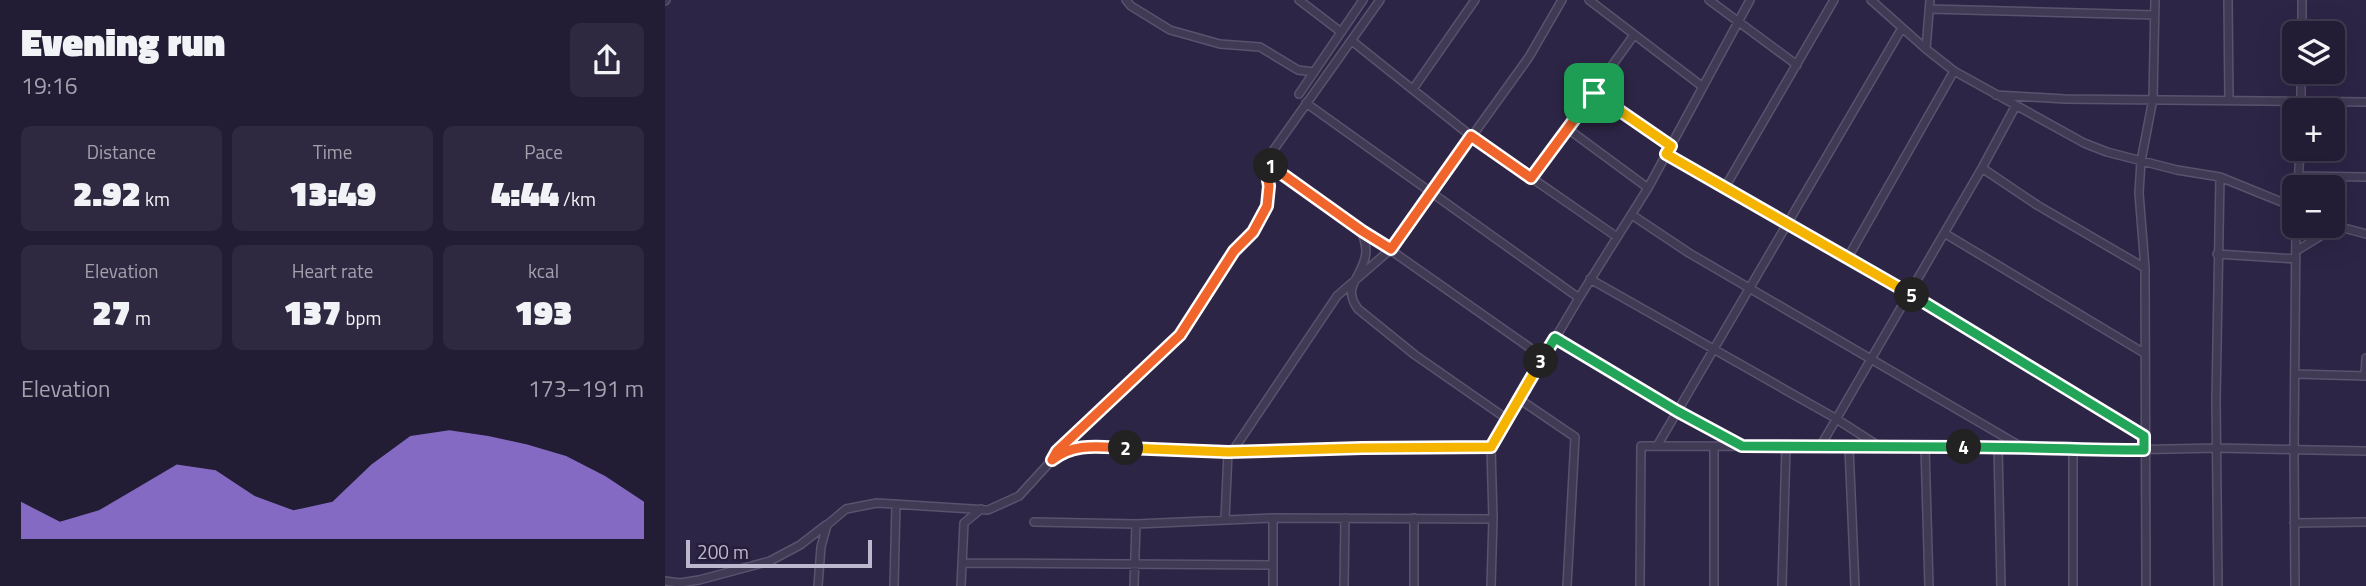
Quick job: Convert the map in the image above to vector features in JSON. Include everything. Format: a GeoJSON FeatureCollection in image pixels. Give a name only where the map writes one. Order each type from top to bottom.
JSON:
{"type":"FeatureCollection","features":[{"type":"Feature","properties":{"kind":"street"},"geometry":{"type":"LineString","coordinates":[[1299,0],[1341,32]]}},
{"type":"Feature","properties":{"kind":"street"},"geometry":{"type":"LineString","coordinates":[[1299,94],[1363,0]]}},
{"type":"Feature","properties":{"kind":"street"},"geometry":{"type":"LineString","coordinates":[[1052,460],[1057,451],[1180,335],[1234,251],[1253,232],[1267,206],[1269,186],[1265,162],[1380,0]]}},
{"type":"Feature","properties":{"kind":"street"},"geometry":{"type":"LineString","coordinates":[[1413,89],[1475,0]]}},
{"type":"Feature","properties":{"kind":"street"},"geometry":{"type":"LineString","coordinates":[[1225,520],[1230,452],[1338,296],[1391,249],[1529,57],[1562,0]]}},
{"type":"Feature","properties":{"kind":"street"},"geometry":{"type":"LineString","coordinates":[[1589,0],[1703,87]]}},
{"type":"Feature","properties":{"kind":"street"},"geometry":{"type":"LineString","coordinates":[[1709,0],[1797,65]]}},
{"type":"Feature","properties":{"kind":"street"},"geometry":{"type":"LineString","coordinates":[[1491,586],[1491,447],[1590,279],[1648,188],[1750,0]]}},
{"type":"Feature","properties":{"kind":"street"},"geometry":{"type":"LineString","coordinates":[[1724,189],[1834,0]]}},
{"type":"Feature","properties":{"kind":"street"},"geometry":{"type":"LineString","coordinates":[[1871,0],[1954,71],[2084,143],[2141,161],[2220,177],[2282,202]]}},
{"type":"Feature","properties":{"kind":"street"},"geometry":{"type":"LineString","coordinates":[[1926,49],[1930,0]]}},
{"type":"Feature","properties":{"kind":"street"},"geometry":{"type":"LineString","coordinates":[[2146,586],[2145,268],[2139,193],[2141,161],[2153,99],[2155,0]]}},
{"type":"Feature","properties":{"kind":"street"},"geometry":{"type":"LineString","coordinates":[[2228,0],[2229,100]]}},
{"type":"Feature","properties":{"kind":"street"},"geometry":{"type":"LineString","coordinates":[[2302,0],[2302,21]]}},
{"type":"Feature","properties":{"kind":"street"},"geometry":{"type":"LineString","coordinates":[[1131,2],[1170,30],[1220,44],[1260,47],[1298,70],[1314,72]]}},
{"type":"Feature","properties":{"kind":"street"},"geometry":{"type":"LineString","coordinates":[[1930,9],[2155,15]]}},
{"type":"Feature","properties":{"kind":"street"},"geometry":{"type":"LineString","coordinates":[[1657,446],[1902,28]]}},
{"type":"Feature","properties":{"kind":"street"},"geometry":{"type":"LineString","coordinates":[[1531,178],[1634,35]]}},
{"type":"Feature","properties":{"kind":"street"},"geometry":{"type":"LineString","coordinates":[[1352,41],[1471,136],[1617,237]]}},
{"type":"Feature","properties":{"kind":"street"},"geometry":{"type":"LineString","coordinates":[[1847,259],[1954,71]]}},
{"type":"Feature","properties":{"kind":"street"},"geometry":{"type":"LineString","coordinates":[[1594,93],[1671,146]]}},
{"type":"Feature","properties":{"kind":"street"},"geometry":{"type":"LineString","coordinates":[[1993,95],[2065,99],[2229,100],[2282,104]]}},
{"type":"Feature","properties":{"kind":"street"},"geometry":{"type":"LineString","coordinates":[[2345,103],[2366,102]]}},
{"type":"Feature","properties":{"kind":"street"},"geometry":{"type":"LineString","coordinates":[[1306,103],[1579,298]]}},
{"type":"Feature","properties":{"kind":"street"},"geometry":{"type":"LineString","coordinates":[[1820,447],[2015,107]]}},
{"type":"Feature","properties":{"kind":"street"},"geometry":{"type":"LineString","coordinates":[[1568,128],[1648,188]]}},
{"type":"Feature","properties":{"kind":"street"},"geometry":{"type":"LineString","coordinates":[[1666,154],[1908,293],[2144,436]]}},
{"type":"Feature","properties":{"kind":"street"},"geometry":{"type":"LineString","coordinates":[[1265,162],[1543,357]]}},
{"type":"Feature","properties":{"kind":"street"},"geometry":{"type":"LineString","coordinates":[[1982,168],[2037,205],[2145,268]]}},
{"type":"Feature","properties":{"kind":"street"},"geometry":{"type":"LineString","coordinates":[[2218,586],[2217,254],[2220,177]]}},
{"type":"Feature","properties":{"kind":"street"},"geometry":{"type":"LineString","coordinates":[[2345,177],[2366,177]]}},
{"type":"Feature","properties":{"kind":"street"},"geometry":{"type":"LineString","coordinates":[[1632,215],[1689,253],[2020,447]]}},
{"type":"Feature","properties":{"kind":"street"},"geometry":{"type":"LineString","coordinates":[[2345,229],[2366,234]]}},
{"type":"Feature","properties":{"kind":"street"},"geometry":{"type":"LineString","coordinates":[[1362,231],[1366,248],[1365,260],[1352,285],[1351,300],[1358,309],[1415,355],[1507,419]]}},
{"type":"Feature","properties":{"kind":"street"},"geometry":{"type":"LineString","coordinates":[[1944,233],[2144,353]]}},
{"type":"Feature","properties":{"kind":"street"},"geometry":{"type":"LineString","coordinates":[[2295,586],[2297,238]]}},
{"type":"Feature","properties":{"kind":"street"},"geometry":{"type":"LineString","coordinates":[[2217,254],[2296,255],[2319,238]]}},
{"type":"Feature","properties":{"kind":"street"},"geometry":{"type":"LineString","coordinates":[[1590,279],[1835,418],[1880,447]]}},
{"type":"Feature","properties":{"kind":"street"},"geometry":{"type":"LineString","coordinates":[[1555,338],[1677,411],[1742,446]]}},
{"type":"Feature","properties":{"kind":"street"},"geometry":{"type":"LineString","coordinates":[[2295,374],[2366,376],[2366,358]]}},
{"type":"Feature","properties":{"kind":"street"},"geometry":{"type":"LineString","coordinates":[[1518,399],[1575,437],[1567,586]]}},
{"type":"Feature","properties":{"kind":"street"},"geometry":{"type":"LineString","coordinates":[[1640,586],[1641,446],[2366,451]]}},
{"type":"Feature","properties":{"kind":"street"},"geometry":{"type":"LineString","coordinates":[[665,581],[680,583],[699,580],[770,561],[800,545],[846,509],[877,503],[988,510],[1019,496],[1052,460],[1077,447],[1230,452],[1491,447]]}},
{"type":"Feature","properties":{"kind":"street"},"geometry":{"type":"LineString","coordinates":[[1714,447],[1714,586]]}},
{"type":"Feature","properties":{"kind":"street"},"geometry":{"type":"LineString","coordinates":[[1783,586],[1786,447]]}},
{"type":"Feature","properties":{"kind":"street"},"geometry":{"type":"LineString","coordinates":[[1849,447],[1855,586]]}},
{"type":"Feature","properties":{"kind":"street"},"geometry":{"type":"LineString","coordinates":[[1924,447],[1929,586]]}},
{"type":"Feature","properties":{"kind":"street"},"geometry":{"type":"LineString","coordinates":[[1998,447],[2001,586]]}},
{"type":"Feature","properties":{"kind":"street"},"geometry":{"type":"LineString","coordinates":[[2073,451],[2073,586]]}},
{"type":"Feature","properties":{"kind":"street"},"geometry":{"type":"LineString","coordinates":[[894,586],[896,504]]}},
{"type":"Feature","properties":{"kind":"street"},"geometry":{"type":"LineString","coordinates":[[961,586],[964,523],[981,509]]}},
{"type":"Feature","properties":{"kind":"street"},"geometry":{"type":"LineString","coordinates":[[1345,518],[1345,586]]}},
{"type":"Feature","properties":{"kind":"street"},"geometry":{"type":"LineString","coordinates":[[1414,518],[1414,586]]}},
{"type":"Feature","properties":{"kind":"street"},"geometry":{"type":"LineString","coordinates":[[1034,522],[1136,524],[1273,519],[1493,519]]}},
{"type":"Feature","properties":{"kind":"street"},"geometry":{"type":"LineString","coordinates":[[1273,519],[1273,586]]}},
{"type":"Feature","properties":{"kind":"street"},"geometry":{"type":"LineString","coordinates":[[2294,523],[2366,523]]}},
{"type":"Feature","properties":{"kind":"street"},"geometry":{"type":"LineString","coordinates":[[1134,586],[1136,524]]}},
{"type":"Feature","properties":{"kind":"street"},"geometry":{"type":"LineString","coordinates":[[818,586],[821,547],[827,525]]}},
{"type":"Feature","properties":{"kind":"street"},"geometry":{"type":"LineString","coordinates":[[962,563],[1272,565]]}},
{"type":"Feature","properties":{"kind":"route"},"geometry":{"type":"LineString","coordinates":[[1594,93],[1671,146],[1666,154],[2081,396],[2144,436],[2144,450],[1742,446],[1677,411],[1555,338],[1491,447],[1228,452],[1077,447],[1052,460],[1057,451],[1180,335],[1234,251],[1253,232],[1267,206],[1269,186],[1265,162],[1391,249],[1471,136],[1531,178],[1594,93]]}}]}
